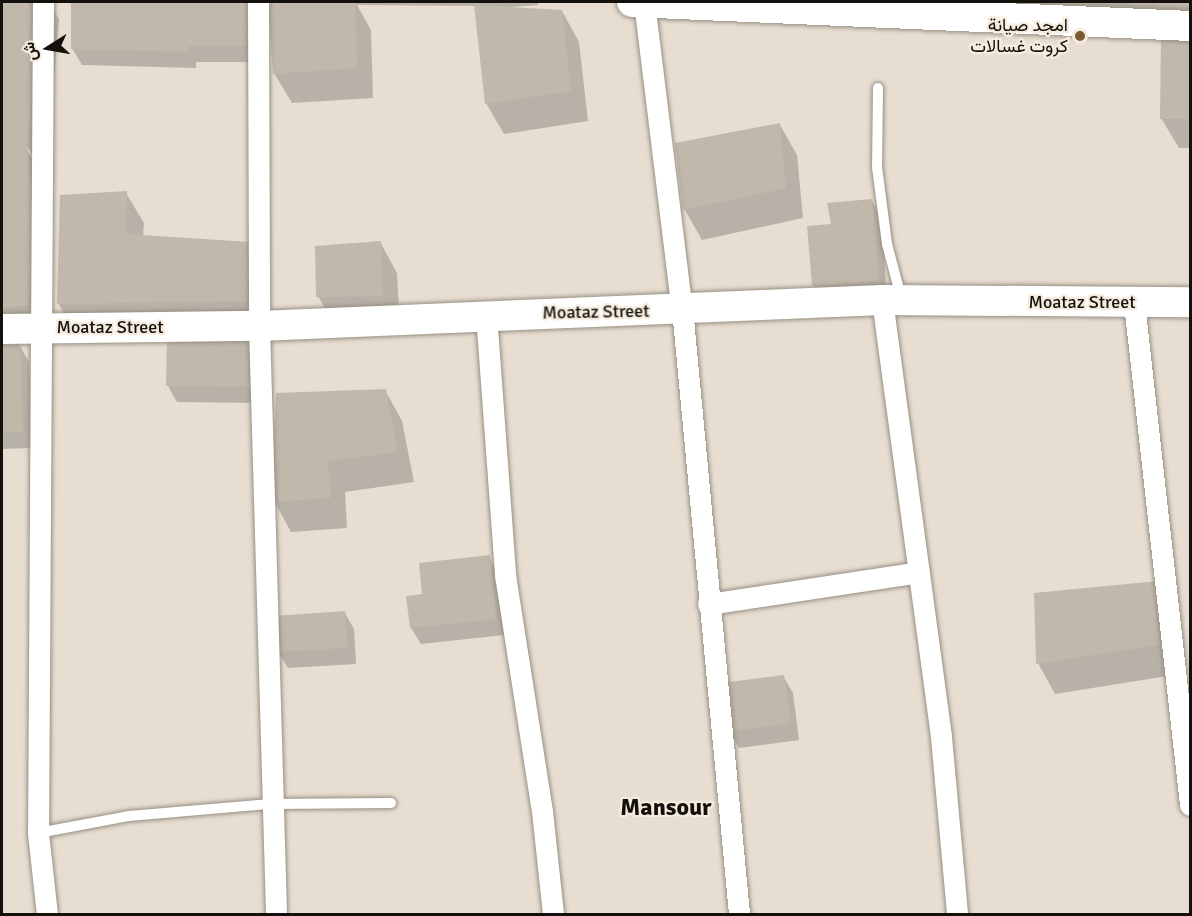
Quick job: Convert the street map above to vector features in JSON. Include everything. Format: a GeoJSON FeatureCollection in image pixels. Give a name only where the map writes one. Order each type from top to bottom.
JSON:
{"type":"FeatureCollection","features":[{"type":"Feature","properties":{"kind":"street"},"geometry":{"type":"LineString","coordinates":[[43,2],[38,833],[47,915]]}},
{"type":"Feature","properties":{"kind":"street"},"geometry":{"type":"LineString","coordinates":[[258,2],[260,326],[270,804],[276,915]]}},
{"type":"Feature","properties":{"kind":"street"},"geometry":{"type":"LineString","coordinates":[[632,2],[1191,26]]}},
{"type":"Feature","properties":{"kind":"street"},"geometry":{"type":"LineString","coordinates":[[644,2],[682,310],[739,915]]}},
{"type":"Feature","properties":{"kind":"street"},"geometry":{"type":"LineString","coordinates":[[892,300],[919,572],[941,737],[957,915]]}},
{"type":"Feature","properties":{"kind":"street","name":"Moataz Street"},"geometry":{"type":"LineString","coordinates":[[2,329],[260,326],[486,314],[682,310],[892,300],[1191,302]]}},
{"type":"Feature","properties":{"kind":"street"},"geometry":{"type":"LineString","coordinates":[[1134,303],[1191,805]]}},
{"type":"Feature","properties":{"kind":"street"},"geometry":{"type":"LineString","coordinates":[[486,314],[505,575],[542,811],[553,915]]}},
{"type":"Feature","properties":{"kind":"street"},"geometry":{"type":"LineString","coordinates":[[708,604],[919,572]]}},
{"type":"Feature","properties":{"kind":"lane"},"geometry":{"type":"LineString","coordinates":[[878,88],[877,167],[892,300]]}},
{"type":"Feature","properties":{"kind":"lane"},"geometry":{"type":"LineString","coordinates":[[38,833],[129,816],[270,804],[391,803]]}},
{"type":"Feature","properties":{"kind":"building"},"geometry":{"type":"Polygon","coordinates":[[[2,2],[41,2],[27,146],[35,241],[33,305],[2,308],[2,2]]]}},
{"type":"Feature","properties":{"kind":"building"},"geometry":{"type":"Polygon","coordinates":[[[71,2],[255,2],[255,46],[188,46],[188,52],[71,49],[71,2]]]}},
{"type":"Feature","properties":{"kind":"building"},"geometry":{"type":"Polygon","coordinates":[[[268,2],[355,2],[357,68],[273,74],[268,2]]]}},
{"type":"Feature","properties":{"kind":"building"},"geometry":{"type":"Polygon","coordinates":[[[1190,2],[1190,7],[1123,3],[1190,2]]]}},
{"type":"Feature","properties":{"kind":"building"},"geometry":{"type":"Polygon","coordinates":[[[474,5],[562,10],[571,91],[485,104],[474,5]]]}},
{"type":"Feature","properties":{"kind":"building"},"geometry":{"type":"Polygon","coordinates":[[[1161,34],[1190,35],[1190,119],[1160,119],[1161,34]]]}},
{"type":"Feature","properties":{"kind":"building"},"geometry":{"type":"Polygon","coordinates":[[[780,123],[786,188],[683,210],[675,143],[780,123]]]}},
{"type":"Feature","properties":{"kind":"building"},"geometry":{"type":"Polygon","coordinates":[[[127,191],[126,234],[250,242],[251,301],[57,304],[60,195],[127,191]]]}},
{"type":"Feature","properties":{"kind":"building"},"geometry":{"type":"Polygon","coordinates":[[[872,199],[879,281],[812,286],[807,226],[831,224],[827,203],[872,199]]]}},
{"type":"Feature","properties":{"kind":"building"},"geometry":{"type":"Polygon","coordinates":[[[381,241],[383,296],[316,297],[315,246],[381,241]]]}},
{"type":"Feature","properties":{"kind":"building"},"geometry":{"type":"Polygon","coordinates":[[[167,335],[251,336],[251,387],[166,386],[167,335]]]}},
{"type":"Feature","properties":{"kind":"building"},"geometry":{"type":"Polygon","coordinates":[[[20,344],[23,432],[2,432],[2,345],[20,344]]]}},
{"type":"Feature","properties":{"kind":"building"},"geometry":{"type":"Polygon","coordinates":[[[386,389],[398,452],[328,461],[331,498],[272,502],[276,393],[386,389]]]}},
{"type":"Feature","properties":{"kind":"building"},"geometry":{"type":"Polygon","coordinates":[[[490,555],[496,619],[410,628],[406,596],[422,594],[419,563],[490,555]]]}},
{"type":"Feature","properties":{"kind":"building"},"geometry":{"type":"Polygon","coordinates":[[[1158,581],[1164,644],[1036,664],[1034,593],[1158,581]]]}},
{"type":"Feature","properties":{"kind":"building"},"geometry":{"type":"Polygon","coordinates":[[[345,611],[348,648],[277,652],[274,616],[345,611]]]}},
{"type":"Feature","properties":{"kind":"building"},"geometry":{"type":"Polygon","coordinates":[[[784,675],[791,723],[728,732],[721,683],[784,675]]]}},
{"type":"Feature","properties":{"kind":"place","name":"امجد صيانة كروت غسالات"},"geometry":{"type":"Point","coordinates":[1080,36]}},
{"type":"Feature","properties":{"kind":"district","name":"Mansour"},"geometry":{"type":"Point","coordinates":[666,808]}}]}
